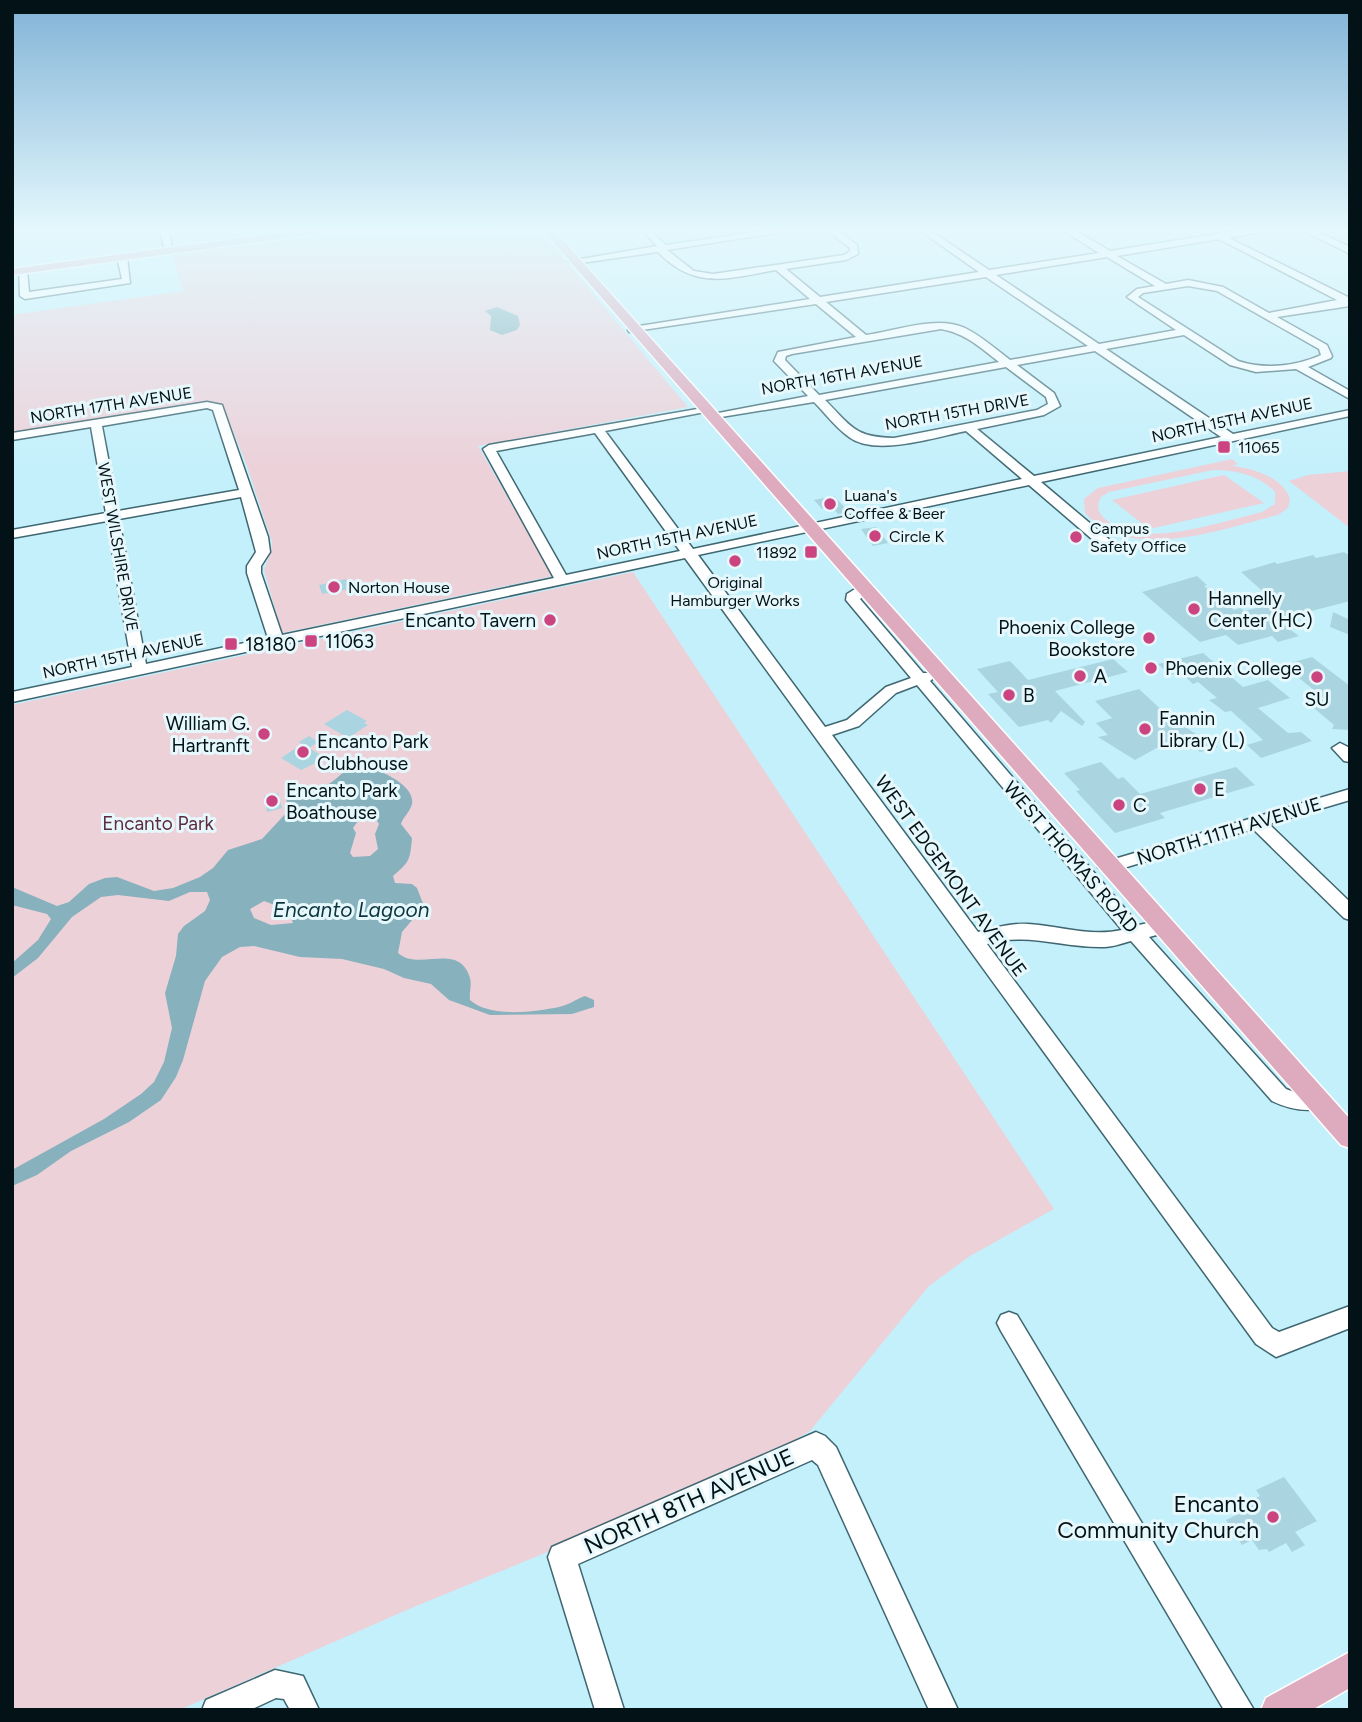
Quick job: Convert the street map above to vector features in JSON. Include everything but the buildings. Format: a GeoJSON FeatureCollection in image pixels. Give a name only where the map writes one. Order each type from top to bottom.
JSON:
{"type":"FeatureCollection","features":[{"type":"Feature","properties":{"kind":"main road","name":"WEST THOMAS ROAD"},"geometry":{"type":"LineString","coordinates":[[614,307],[865,589],[928,676],[1107,867],[1350,1137]]}},
{"type":"Feature","properties":{"kind":"main road"},"geometry":{"type":"LineString","coordinates":[[1278,1710],[1350,1668]]}},
{"type":"Feature","properties":{"kind":"street"},"geometry":{"type":"LineString","coordinates":[[634,330],[773,307]]}},
{"type":"Feature","properties":{"kind":"street"},"geometry":{"type":"LineString","coordinates":[[827,307],[863,338]]}},
{"type":"Feature","properties":{"kind":"street"},"geometry":{"type":"LineString","coordinates":[[1036,307],[1230,438]]}},
{"type":"Feature","properties":{"kind":"street"},"geometry":{"type":"LineString","coordinates":[[1147,307],[1234,363],[1251,369],[1268,369],[1320,360],[1327,356],[1327,352],[1251,307]]}},
{"type":"Feature","properties":{"kind":"street"},"geometry":{"type":"LineString","coordinates":[[1267,316],[1318,307]]}},
{"type":"Feature","properties":{"kind":"street"},"geometry":{"type":"LineString","coordinates":[[815,398],[781,365],[779,357],[790,351],[929,327],[954,328],[970,335],[1006,363]]}},
{"type":"Feature","properties":{"kind":"street","name":"NORTH 16TH AVENUE"},"geometry":{"type":"LineString","coordinates":[[562,580],[489,449],[597,428],[815,398],[1184,332]]}},
{"type":"Feature","properties":{"kind":"street","name":"NORTH 15TH DRIVE"},"geometry":{"type":"LineString","coordinates":[[815,398],[851,433],[865,440],[894,442],[1040,413],[1054,406],[1050,395],[1006,363]]}},
{"type":"Feature","properties":{"kind":"street"},"geometry":{"type":"LineString","coordinates":[[1295,364],[1350,396]]}},
{"type":"Feature","properties":{"kind":"street","name":"NORTH 17TH AVENUE"},"geometry":{"type":"LineString","coordinates":[[12,437],[215,405],[246,492]]}},
{"type":"Feature","properties":{"kind":"street","name":"NORTH 15TH AVENUE"},"geometry":{"type":"LineString","coordinates":[[12,697],[1350,413]]}},
{"type":"Feature","properties":{"kind":"street","name":"WEST WILSHIRE DRIVE"},"geometry":{"type":"LineString","coordinates":[[96,423],[140,670]]}},
{"type":"Feature","properties":{"kind":"street"},"geometry":{"type":"LineString","coordinates":[[968,427],[1112,549]]}},
{"type":"Feature","properties":{"kind":"street","name":"WEST EDGEMONT AVENUE"},"geometry":{"type":"LineString","coordinates":[[597,428],[1264,1336],[1276,1345],[1350,1317]]}},
{"type":"Feature","properties":{"kind":"street"},"geometry":{"type":"LineString","coordinates":[[12,534],[246,492],[263,546],[263,552],[254,566],[254,573],[277,642]]}},
{"type":"Feature","properties":{"kind":"street"},"geometry":{"type":"LineString","coordinates":[[820,734],[853,723],[891,691],[928,676]]}},
{"type":"Feature","properties":{"kind":"street","name":"WEST THOMAS ROAD"},"geometry":{"type":"LineString","coordinates":[[928,676],[1137,934],[1279,1095],[1293,1101],[1318,1101]]}},
{"type":"Feature","properties":{"kind":"street","name":"NORTH 11TH AVENUE"},"geometry":{"type":"LineString","coordinates":[[1107,867],[1350,794]]}},
{"type":"Feature","properties":{"kind":"street"},"geometry":{"type":"LineString","coordinates":[[1257,823],[1350,913]]}},
{"type":"Feature","properties":{"kind":"street"},"geometry":{"type":"LineString","coordinates":[[972,941],[1003,932],[1028,931],[1107,940],[1161,927]]}},
{"type":"Feature","properties":{"kind":"street"},"geometry":{"type":"LineString","coordinates":[[1009,1323],[1240,1710]]}},
{"type":"Feature","properties":{"kind":"street","name":"NORTH 8TH AVENUE"},"geometry":{"type":"LineString","coordinates":[[610,1710],[562,1557],[817,1445],[827,1456],[944,1710]]}},
{"type":"Feature","properties":{"kind":"street"},"geometry":{"type":"LineString","coordinates":[[216,1710],[275,1684],[299,1698]]}},
{"type":"Feature","properties":{"kind":"green space"},"geometry":{"type":"Polygon","coordinates":[[[66,307],[604,307],[688,407],[478,446],[553,576],[282,633],[264,570],[272,542],[247,466],[223,406],[216,403],[12,435],[12,315],[66,307]]]}},
{"type":"Feature","properties":{"kind":"green space"},"geometry":{"type":"Polygon","coordinates":[[[1232,459],[1238,464],[1232,466],[1249,469],[1274,479],[1290,499],[1288,508],[1278,515],[1204,534],[1151,540],[1126,537],[1104,528],[1085,513],[1084,499],[1098,488],[1232,459]],[[1222,470],[1109,492],[1101,497],[1099,510],[1103,517],[1118,527],[1136,533],[1157,534],[1225,522],[1262,512],[1275,504],[1275,492],[1262,481],[1239,472],[1222,470]]]}},
{"type":"Feature","properties":{"kind":"green space"},"geometry":{"type":"Polygon","coordinates":[[[1350,471],[1350,528],[1289,481],[1308,475],[1350,471]]]}},
{"type":"Feature","properties":{"kind":"green space"},"geometry":{"type":"Polygon","coordinates":[[[1224,475],[1264,503],[1149,529],[1112,500],[1224,475]]]}},
{"type":"Feature","properties":{"kind":"green space","name":"Encanto Park"},"geometry":{"type":"Polygon","coordinates":[[[633,572],[1054,1209],[970,1256],[929,1286],[810,1431],[772,1453],[589,1535],[409,1609],[179,1710],[12,1710],[12,705],[633,572]]]}},
{"type":"Feature","properties":{"kind":"water"},"geometry":{"type":"Polygon","coordinates":[[[498,307],[518,316],[520,325],[517,330],[502,335],[490,330],[491,316],[485,311],[498,307]]]}},
{"type":"Feature","properties":{"kind":"water","name":"Encanto Lagoon"},"geometry":{"type":"Polygon","coordinates":[[[362,766],[385,774],[402,784],[412,797],[411,807],[401,824],[412,838],[409,856],[406,864],[393,876],[395,883],[412,884],[417,888],[424,906],[402,932],[398,953],[417,960],[457,961],[465,967],[470,978],[470,1000],[489,1009],[537,1011],[563,1006],[585,996],[594,1000],[594,1007],[572,1014],[490,1015],[449,1000],[431,984],[404,978],[384,969],[342,959],[300,957],[254,946],[240,947],[222,957],[205,981],[183,1060],[161,1100],[129,1122],[71,1151],[37,1175],[12,1186],[12,1170],[104,1119],[154,1082],[164,1062],[172,1028],[165,993],[176,956],[178,934],[184,926],[205,911],[210,900],[207,892],[190,892],[169,901],[118,895],[101,897],[72,917],[38,958],[12,978],[12,963],[38,940],[51,919],[47,914],[12,905],[12,887],[57,906],[69,902],[89,884],[105,878],[117,877],[154,891],[173,888],[200,877],[213,868],[228,850],[262,839],[289,810],[285,795],[293,788],[323,787],[355,767],[362,766]],[[376,819],[358,821],[353,828],[356,833],[350,853],[353,857],[370,856],[378,849],[375,834],[379,824],[376,819]],[[264,901],[250,909],[254,918],[271,925],[293,923],[288,910],[264,901]]]}},
{"type":"Feature","properties":{"kind":"place","name":"11065"},"geometry":{"type":"Point","coordinates":[1224,447]}},
{"type":"Feature","properties":{"kind":"place","name":"Luana's Coffee & Beer"},"geometry":{"type":"Point","coordinates":[830,504]}},
{"type":"Feature","properties":{"kind":"place","name":"Circle K"},"geometry":{"type":"Point","coordinates":[875,536]}},
{"type":"Feature","properties":{"kind":"place","name":"Campus Safety Office"},"geometry":{"type":"Point","coordinates":[1076,537]}},
{"type":"Feature","properties":{"kind":"place","name":"11892"},"geometry":{"type":"Point","coordinates":[811,552]}},
{"type":"Feature","properties":{"kind":"place","name":"Original Hamburger Works"},"geometry":{"type":"Point","coordinates":[735,561]}},
{"type":"Feature","properties":{"kind":"place","name":"Norton House"},"geometry":{"type":"Point","coordinates":[334,587]}},
{"type":"Feature","properties":{"kind":"place","name":"Hannelly Center (HC)"},"geometry":{"type":"Point","coordinates":[1194,609]}},
{"type":"Feature","properties":{"kind":"place","name":"Encanto Tavern"},"geometry":{"type":"Point","coordinates":[550,620]}},
{"type":"Feature","properties":{"kind":"place","name":"Phoenix College Bookstore"},"geometry":{"type":"Point","coordinates":[1149,638]}},
{"type":"Feature","properties":{"kind":"place","name":"11063"},"geometry":{"type":"Point","coordinates":[311,641]}},
{"type":"Feature","properties":{"kind":"place","name":"18180"},"geometry":{"type":"Point","coordinates":[231,644]}},
{"type":"Feature","properties":{"kind":"place","name":"Phoenix College"},"geometry":{"type":"Point","coordinates":[1151,668]}},
{"type":"Feature","properties":{"kind":"place","name":"A"},"geometry":{"type":"Point","coordinates":[1080,676]}},
{"type":"Feature","properties":{"kind":"place","name":"SU"},"geometry":{"type":"Point","coordinates":[1317,677]}},
{"type":"Feature","properties":{"kind":"place","name":"B"},"geometry":{"type":"Point","coordinates":[1009,695]}},
{"type":"Feature","properties":{"kind":"place","name":"Fannin Library (L)"},"geometry":{"type":"Point","coordinates":[1145,729]}},
{"type":"Feature","properties":{"kind":"place","name":"William G. Hartranft"},"geometry":{"type":"Point","coordinates":[264,734]}},
{"type":"Feature","properties":{"kind":"place","name":"Encanto Park Clubhouse"},"geometry":{"type":"Point","coordinates":[303,752]}},
{"type":"Feature","properties":{"kind":"place","name":"E"},"geometry":{"type":"Point","coordinates":[1200,789]}},
{"type":"Feature","properties":{"kind":"place","name":"Encanto Park Boathouse"},"geometry":{"type":"Point","coordinates":[272,801]}},
{"type":"Feature","properties":{"kind":"place","name":"C"},"geometry":{"type":"Point","coordinates":[1119,805]}},
{"type":"Feature","properties":{"kind":"place","name":"Encanto Community Church"},"geometry":{"type":"Point","coordinates":[1273,1517]}}]}
